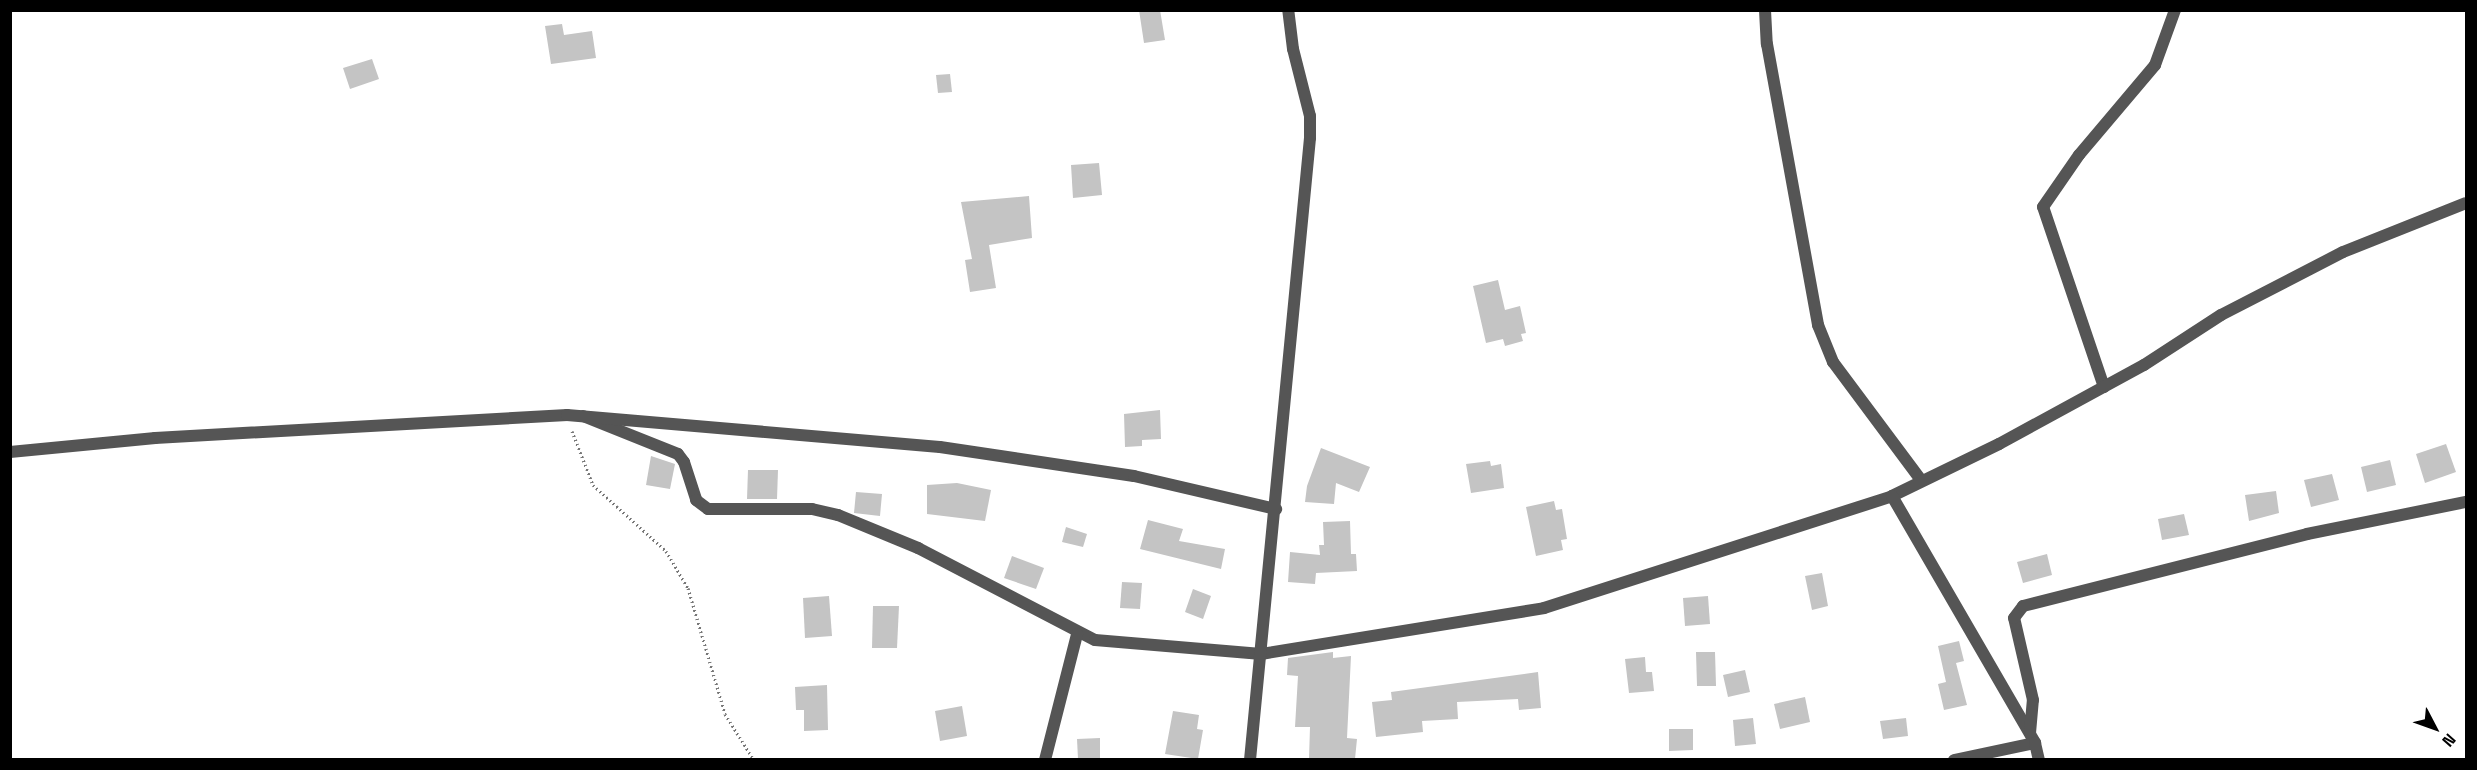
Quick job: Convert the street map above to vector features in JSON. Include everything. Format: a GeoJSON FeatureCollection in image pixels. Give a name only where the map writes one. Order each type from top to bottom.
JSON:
{"type":"FeatureCollection","features":[{"type":"Feature","properties":{"kind":"street"},"geometry":{"type":"LineString","coordinates":[[1250,759],[1276,509],[1310,138],[1310,116],[1293,49],[1288,10]]}},
{"type":"Feature","properties":{"kind":"street"},"geometry":{"type":"LineString","coordinates":[[1765,10],[1767,44],[1818,325],[1833,362],[1921,480]]}},
{"type":"Feature","properties":{"kind":"street"},"geometry":{"type":"LineString","coordinates":[[2104,387],[2043,207],[2079,154],[2155,65],[2175,10]]}},
{"type":"Feature","properties":{"kind":"street"},"geometry":{"type":"LineString","coordinates":[[583,416],[678,454],[696,500],[708,509],[812,509],[838,515],[918,548],[1077,634],[1107,643],[1261,654],[1544,608],[1892,496],[1999,444],[2104,387],[2221,315],[2343,252],[2466,203]]}},
{"type":"Feature","properties":{"kind":"street"},"geometry":{"type":"LineString","coordinates":[[10,452],[155,438],[567,415],[757,429],[1013,457],[1134,476],[1276,509]]}},
{"type":"Feature","properties":{"kind":"street"},"geometry":{"type":"LineString","coordinates":[[1892,496],[2033,738],[2039,759]]}},
{"type":"Feature","properties":{"kind":"street"},"geometry":{"type":"LineString","coordinates":[[2033,738],[2033,700],[2014,618],[2023,606],[2307,534],[2466,502]]}},
{"type":"Feature","properties":{"kind":"street"},"geometry":{"type":"LineString","coordinates":[[1046,759],[1077,634]]}},
{"type":"Feature","properties":{"kind":"street"},"geometry":{"type":"LineString","coordinates":[[1954,759],[2033,738]]}},
{"type":"Feature","properties":{"kind":"path"},"geometry":{"type":"LineString","coordinates":[[567,415],[593,485],[666,550],[688,588],[724,714],[754,759]]}},
{"type":"Feature","properties":{"kind":"building"},"geometry":{"type":"Polygon","coordinates":[[[1139,10],[1160,10],[1165,40],[1144,43],[1139,10]]]}},
{"type":"Feature","properties":{"kind":"building"},"geometry":{"type":"Polygon","coordinates":[[[562,24],[564,35],[592,31],[596,58],[551,64],[545,26],[562,24]]]}},
{"type":"Feature","properties":{"kind":"building"},"geometry":{"type":"Polygon","coordinates":[[[372,59],[379,79],[350,89],[343,68],[372,59]]]}},
{"type":"Feature","properties":{"kind":"building"},"geometry":{"type":"Polygon","coordinates":[[[950,74],[952,92],[938,93],[936,75],[950,74]]]}},
{"type":"Feature","properties":{"kind":"building"},"geometry":{"type":"Polygon","coordinates":[[[1099,163],[1102,195],[1073,198],[1071,165],[1099,163]]]}},
{"type":"Feature","properties":{"kind":"building"},"geometry":{"type":"Polygon","coordinates":[[[1029,196],[1032,238],[989,245],[996,288],[970,292],[965,260],[972,259],[961,202],[1029,196]]]}},
{"type":"Feature","properties":{"kind":"building"},"geometry":{"type":"Polygon","coordinates":[[[1498,280],[1505,310],[1520,306],[1526,333],[1521,334],[1523,341],[1505,346],[1503,339],[1486,343],[1473,286],[1498,280]]]}},
{"type":"Feature","properties":{"kind":"building"},"geometry":{"type":"Polygon","coordinates":[[[1160,410],[1161,439],[1142,440],[1142,446],[1125,447],[1124,414],[1160,410]]]}},
{"type":"Feature","properties":{"kind":"building"},"geometry":{"type":"Polygon","coordinates":[[[2446,444],[2456,472],[2425,483],[2416,454],[2446,444]]]}},
{"type":"Feature","properties":{"kind":"building"},"geometry":{"type":"Polygon","coordinates":[[[1321,448],[1370,467],[1359,492],[1336,483],[1334,504],[1305,502],[1307,486],[1321,448]]]}},
{"type":"Feature","properties":{"kind":"building"},"geometry":{"type":"Polygon","coordinates":[[[651,456],[675,464],[670,489],[646,485],[651,456]]]}},
{"type":"Feature","properties":{"kind":"building"},"geometry":{"type":"Polygon","coordinates":[[[2390,460],[2396,485],[2367,492],[2361,467],[2390,460]]]}},
{"type":"Feature","properties":{"kind":"building"},"geometry":{"type":"Polygon","coordinates":[[[1490,461],[1491,466],[1501,464],[1504,488],[1471,493],[1466,464],[1490,461]]]}},
{"type":"Feature","properties":{"kind":"building"},"geometry":{"type":"Polygon","coordinates":[[[748,470],[778,470],[777,499],[747,499],[748,470]]]}},
{"type":"Feature","properties":{"kind":"building"},"geometry":{"type":"Polygon","coordinates":[[[2332,474],[2339,500],[2311,507],[2304,480],[2332,474]]]}},
{"type":"Feature","properties":{"kind":"building"},"geometry":{"type":"Polygon","coordinates":[[[957,483],[991,490],[985,521],[927,514],[927,485],[957,483]]]}},
{"type":"Feature","properties":{"kind":"building"},"geometry":{"type":"Polygon","coordinates":[[[2276,491],[2279,513],[2249,521],[2245,495],[2276,491]]]}},
{"type":"Feature","properties":{"kind":"building"},"geometry":{"type":"Polygon","coordinates":[[[856,492],[882,494],[880,516],[854,513],[856,492]]]}},
{"type":"Feature","properties":{"kind":"building"},"geometry":{"type":"Polygon","coordinates":[[[1554,501],[1556,510],[1562,509],[1567,539],[1561,540],[1563,550],[1536,556],[1526,507],[1554,501]]]}},
{"type":"Feature","properties":{"kind":"building"},"geometry":{"type":"Polygon","coordinates":[[[2184,514],[2189,535],[2162,540],[2158,519],[2184,514]]]}},
{"type":"Feature","properties":{"kind":"building"},"geometry":{"type":"Polygon","coordinates":[[[1148,520],[1183,529],[1179,541],[1225,549],[1221,569],[1140,549],[1148,520]]]}},
{"type":"Feature","properties":{"kind":"building"},"geometry":{"type":"Polygon","coordinates":[[[1350,521],[1351,554],[1356,554],[1357,571],[1316,573],[1315,584],[1288,582],[1290,552],[1320,555],[1319,545],[1324,545],[1323,522],[1350,521]]]}},
{"type":"Feature","properties":{"kind":"building"},"geometry":{"type":"Polygon","coordinates":[[[1066,527],[1087,534],[1083,547],[1062,542],[1066,527]]]}},
{"type":"Feature","properties":{"kind":"building"},"geometry":{"type":"Polygon","coordinates":[[[2047,554],[2052,575],[2023,583],[2017,562],[2047,554]]]}},
{"type":"Feature","properties":{"kind":"building"},"geometry":{"type":"Polygon","coordinates":[[[1012,556],[1044,568],[1036,589],[1004,578],[1012,556]]]}},
{"type":"Feature","properties":{"kind":"building"},"geometry":{"type":"Polygon","coordinates":[[[1822,573],[1828,606],[1812,610],[1805,576],[1822,573]]]}},
{"type":"Feature","properties":{"kind":"building"},"geometry":{"type":"Polygon","coordinates":[[[1122,582],[1142,583],[1140,609],[1120,608],[1122,582]]]}},
{"type":"Feature","properties":{"kind":"building"},"geometry":{"type":"Polygon","coordinates":[[[1193,589],[1211,596],[1203,619],[1185,612],[1193,589]]]}},
{"type":"Feature","properties":{"kind":"building"},"geometry":{"type":"Polygon","coordinates":[[[829,596],[832,636],[805,638],[803,598],[829,596]]]}},
{"type":"Feature","properties":{"kind":"building"},"geometry":{"type":"Polygon","coordinates":[[[1708,596],[1710,624],[1685,626],[1683,598],[1708,596]]]}},
{"type":"Feature","properties":{"kind":"building"},"geometry":{"type":"Polygon","coordinates":[[[873,606],[899,606],[897,648],[872,648],[873,606]]]}},
{"type":"Feature","properties":{"kind":"building"},"geometry":{"type":"Polygon","coordinates":[[[1959,641],[1964,661],[1956,663],[1967,705],[1944,710],[1938,684],[1946,682],[1938,646],[1959,641]]]}},
{"type":"Feature","properties":{"kind":"building"},"geometry":{"type":"Polygon","coordinates":[[[1333,652],[1333,658],[1351,656],[1347,738],[1357,739],[1355,759],[1309,759],[1310,727],[1295,727],[1298,676],[1287,675],[1288,658],[1333,652]]]}},
{"type":"Feature","properties":{"kind":"building"},"geometry":{"type":"Polygon","coordinates":[[[1696,652],[1715,652],[1716,686],[1697,686],[1696,652]]]}},
{"type":"Feature","properties":{"kind":"building"},"geometry":{"type":"Polygon","coordinates":[[[1645,657],[1646,672],[1652,672],[1654,691],[1629,693],[1625,659],[1645,657]]]}},
{"type":"Feature","properties":{"kind":"building"},"geometry":{"type":"Polygon","coordinates":[[[1745,670],[1750,692],[1728,697],[1723,675],[1745,670]]]}},
{"type":"Feature","properties":{"kind":"building"},"geometry":{"type":"Polygon","coordinates":[[[1538,672],[1541,708],[1519,710],[1518,699],[1457,702],[1458,719],[1422,721],[1423,732],[1376,737],[1372,702],[1392,700],[1391,692],[1538,672]]]}},
{"type":"Feature","properties":{"kind":"building"},"geometry":{"type":"Polygon","coordinates":[[[827,685],[828,730],[804,731],[804,710],[796,710],[795,687],[827,685]]]}},
{"type":"Feature","properties":{"kind":"building"},"geometry":{"type":"Polygon","coordinates":[[[1805,697],[1810,722],[1780,729],[1774,704],[1805,697]]]}},
{"type":"Feature","properties":{"kind":"building"},"geometry":{"type":"Polygon","coordinates":[[[962,706],[967,736],[940,741],[935,711],[962,706]]]}},
{"type":"Feature","properties":{"kind":"building"},"geometry":{"type":"Polygon","coordinates":[[[1173,711],[1199,715],[1197,729],[1203,730],[1198,759],[1165,754],[1173,711]]]}},
{"type":"Feature","properties":{"kind":"building"},"geometry":{"type":"Polygon","coordinates":[[[1753,718],[1756,744],[1735,746],[1733,720],[1753,718]]]}},
{"type":"Feature","properties":{"kind":"building"},"geometry":{"type":"Polygon","coordinates":[[[1906,718],[1908,736],[1883,739],[1880,721],[1906,718]]]}},
{"type":"Feature","properties":{"kind":"building"},"geometry":{"type":"Polygon","coordinates":[[[1669,729],[1693,729],[1693,750],[1669,751],[1669,729]]]}},
{"type":"Feature","properties":{"kind":"building"},"geometry":{"type":"Polygon","coordinates":[[[1100,738],[1100,758],[1078,759],[1077,739],[1100,738]]]}}]}
